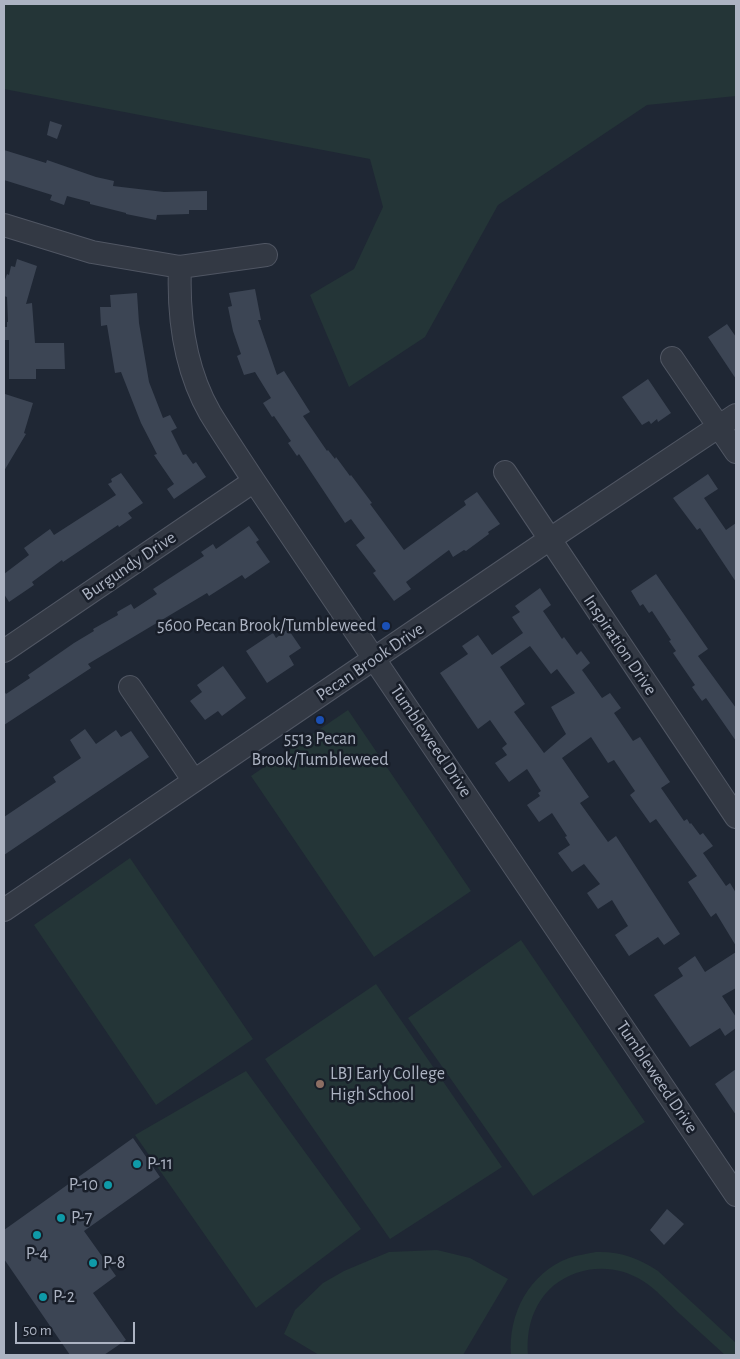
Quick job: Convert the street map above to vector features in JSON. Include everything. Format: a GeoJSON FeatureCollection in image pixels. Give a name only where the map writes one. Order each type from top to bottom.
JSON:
{"type":"FeatureCollection","features":[{"type":"Feature","properties":{"kind":"street"},"geometry":{"type":"LineString","coordinates":[[4,225],[92,252],[180,267],[266,255]]}},
{"type":"Feature","properties":{"kind":"street","name":"Tumbleweed Drive"},"geometry":{"type":"LineString","coordinates":[[180,267],[179,286],[185,344],[191,367],[209,412],[736,1195]]}},
{"type":"Feature","properties":{"kind":"street"},"geometry":{"type":"LineString","coordinates":[[672,358],[728,421],[736,452]]}},
{"type":"Feature","properties":{"kind":"street","name":"Pecan Brook Drive"},"geometry":{"type":"LineString","coordinates":[[4,910],[550,539],[728,421]]}},
{"type":"Feature","properties":{"kind":"street","name":"Inspiration Drive"},"geometry":{"type":"LineString","coordinates":[[505,472],[736,817]]}},
{"type":"Feature","properties":{"kind":"street","name":"Burgundy Drive"},"geometry":{"type":"LineString","coordinates":[[4,651],[254,481]]}},
{"type":"Feature","properties":{"kind":"street"},"geometry":{"type":"LineString","coordinates":[[130,688],[194,781]]}},
{"type":"Feature","properties":{"kind":"shaded area"},"geometry":{"type":"Polygon","coordinates":[[[4,4],[736,4],[736,96],[647,105],[498,205],[425,337],[349,387],[310,295],[354,269],[383,207],[370,159],[4,89],[4,4]]]}},
{"type":"Feature","properties":{"kind":"shaded area"},"geometry":{"type":"Polygon","coordinates":[[[348,710],[471,891],[374,957],[251,776],[348,710]]]}},
{"type":"Feature","properties":{"kind":"shaded area"},"geometry":{"type":"Polygon","coordinates":[[[130,858],[253,1039],[156,1105],[34,925],[130,858]]]}},
{"type":"Feature","properties":{"kind":"shaded area"},"geometry":{"type":"Polygon","coordinates":[[[521,940],[645,1122],[533,1196],[408,1018],[521,940]]]}},
{"type":"Feature","properties":{"kind":"shaded area"},"geometry":{"type":"Polygon","coordinates":[[[376,984],[502,1167],[390,1239],[265,1059],[376,984]]]}},
{"type":"Feature","properties":{"kind":"shaded area"},"geometry":{"type":"Polygon","coordinates":[[[246,1071],[361,1229],[256,1308],[135,1135],[246,1071]]]}},
{"type":"Feature","properties":{"kind":"shaded area"},"geometry":{"type":"Polygon","coordinates":[[[437,1250],[470,1258],[508,1279],[463,1355],[319,1355],[284,1334],[295,1310],[323,1283],[344,1271],[389,1252],[437,1250]]]}},
{"type":"Feature","properties":{"kind":"shaded area"},"geometry":{"type":"Polygon","coordinates":[[[596,1252],[628,1256],[644,1262],[658,1271],[736,1343],[736,1355],[725,1355],[648,1284],[621,1271],[597,1269],[586,1270],[563,1279],[546,1293],[532,1318],[528,1336],[528,1355],[511,1355],[513,1325],[517,1310],[532,1284],[555,1265],[572,1257],[596,1252]]]}},
{"type":"Feature","properties":{"kind":"building"},"geometry":{"type":"Polygon","coordinates":[[[50,121],[62,125],[57,139],[47,135],[50,121]]]}},
{"type":"Feature","properties":{"kind":"building"},"geometry":{"type":"Polygon","coordinates":[[[4,150],[46,163],[47,160],[96,177],[114,181],[113,186],[164,192],[207,191],[207,210],[189,210],[189,214],[157,215],[156,220],[126,214],[67,196],[64,205],[50,200],[52,195],[4,180],[4,150]]]}},
{"type":"Feature","properties":{"kind":"building"},"geometry":{"type":"Polygon","coordinates":[[[17,259],[37,266],[26,304],[32,303],[35,343],[64,343],[65,369],[36,369],[36,379],[9,379],[9,340],[4,340],[4,327],[7,327],[8,322],[7,297],[4,296],[4,283],[7,274],[9,275],[11,266],[15,267],[17,259]]]}},
{"type":"Feature","properties":{"kind":"building"},"geometry":{"type":"Polygon","coordinates":[[[255,289],[261,320],[258,320],[277,375],[284,371],[310,412],[303,416],[327,451],[335,459],[336,457],[351,475],[404,550],[466,505],[464,501],[477,492],[500,524],[466,551],[464,550],[453,557],[449,550],[406,582],[411,589],[394,601],[373,573],[376,571],[356,545],[365,538],[351,519],[345,523],[299,454],[297,456],[288,443],[291,441],[263,403],[271,398],[255,372],[244,375],[237,356],[241,354],[233,331],[228,307],[232,306],[229,293],[255,289]]]}},
{"type":"Feature","properties":{"kind":"building"},"geometry":{"type":"Polygon","coordinates":[[[137,293],[139,323],[149,382],[163,418],[170,415],[177,428],[171,431],[183,455],[186,454],[193,464],[196,462],[206,477],[174,499],[167,489],[174,484],[154,455],[157,454],[141,423],[121,372],[115,373],[107,325],[101,326],[100,307],[111,307],[110,295],[137,293]]]}},
{"type":"Feature","properties":{"kind":"building"},"geometry":{"type":"Polygon","coordinates":[[[727,324],[736,337],[736,379],[708,337],[727,324]]]}},
{"type":"Feature","properties":{"kind":"building"},"geometry":{"type":"Polygon","coordinates":[[[648,379],[671,413],[658,422],[657,419],[651,424],[649,421],[642,425],[622,397],[648,379]]]}},
{"type":"Feature","properties":{"kind":"building"},"geometry":{"type":"Polygon","coordinates":[[[5,394],[33,403],[24,433],[26,434],[4,471],[5,394]]]}},
{"type":"Feature","properties":{"kind":"building"},"geometry":{"type":"Polygon","coordinates":[[[121,473],[143,503],[128,513],[132,518],[119,527],[118,525],[63,562],[62,560],[32,582],[34,585],[9,602],[4,594],[4,574],[29,555],[24,548],[50,529],[54,535],[116,495],[108,484],[112,482],[111,479],[121,473]]]}},
{"type":"Feature","properties":{"kind":"building"},"geometry":{"type":"Polygon","coordinates":[[[708,474],[718,489],[704,498],[726,530],[736,523],[736,582],[700,528],[697,530],[673,498],[708,474]]]}},
{"type":"Feature","properties":{"kind":"building"},"geometry":{"type":"Polygon","coordinates":[[[249,526],[259,540],[256,542],[270,562],[245,579],[242,575],[209,596],[207,593],[88,664],[91,668],[4,725],[4,691],[6,694],[30,678],[28,675],[94,631],[93,629],[118,615],[117,612],[131,604],[134,609],[157,594],[153,589],[204,556],[201,552],[213,544],[216,549],[249,526]]]}},
{"type":"Feature","properties":{"kind":"building"},"geometry":{"type":"Polygon","coordinates":[[[656,574],[708,649],[698,656],[736,708],[736,741],[706,698],[702,701],[692,687],[695,685],[673,653],[676,651],[669,641],[671,640],[652,611],[649,613],[643,604],[640,606],[631,591],[656,574]]]}},
{"type":"Feature","properties":{"kind":"building"},"geometry":{"type":"Polygon","coordinates":[[[540,588],[551,605],[543,611],[562,639],[564,637],[577,655],[581,651],[590,663],[582,670],[602,698],[610,693],[621,708],[614,713],[633,741],[640,737],[670,782],[661,788],[684,821],[687,819],[700,835],[703,833],[713,846],[703,853],[726,886],[730,883],[736,893],[736,946],[716,913],[711,917],[688,882],[697,876],[656,819],[650,823],[630,795],[635,791],[614,760],[608,763],[591,737],[562,758],[589,797],[580,803],[608,842],[616,836],[680,934],[664,945],[658,937],[629,956],[615,935],[628,926],[612,900],[598,909],[587,893],[600,884],[584,864],[572,872],[558,853],[570,845],[565,837],[567,836],[552,813],[539,822],[527,805],[540,796],[538,793],[541,791],[527,769],[509,782],[495,763],[507,755],[502,748],[507,744],[490,720],[478,729],[440,673],[468,654],[462,646],[478,635],[492,655],[523,633],[512,617],[520,612],[515,606],[540,588]],[[530,646],[500,667],[525,704],[514,712],[544,753],[566,734],[551,707],[575,693],[557,669],[551,674],[530,646]]]}},
{"type":"Feature","properties":{"kind":"building"},"geometry":{"type":"Polygon","coordinates":[[[288,629],[301,648],[289,656],[294,665],[267,683],[246,651],[273,633],[276,638],[288,629]]]}},
{"type":"Feature","properties":{"kind":"building"},"geometry":{"type":"Polygon","coordinates":[[[223,666],[246,698],[222,716],[218,711],[205,720],[190,701],[202,692],[197,685],[223,666]]]}},
{"type":"Feature","properties":{"kind":"building"},"geometry":{"type":"Polygon","coordinates":[[[85,729],[96,744],[116,730],[121,737],[131,731],[149,757],[4,855],[4,817],[56,782],[53,777],[81,758],[70,740],[85,729]]]}},
{"type":"Feature","properties":{"kind":"building"},"geometry":{"type":"Polygon","coordinates":[[[736,952],[736,988],[722,996],[736,1017],[736,1028],[725,1036],[720,1028],[690,1047],[654,995],[683,976],[678,968],[695,956],[705,972],[736,952]]]}},
{"type":"Feature","properties":{"kind":"building"},"geometry":{"type":"Polygon","coordinates":[[[736,1069],[736,1115],[715,1084],[736,1069]]]}},
{"type":"Feature","properties":{"kind":"building"},"geometry":{"type":"Polygon","coordinates":[[[133,1138],[160,1177],[84,1231],[116,1276],[93,1293],[126,1340],[104,1355],[70,1355],[4,1259],[4,1230],[133,1138]]]}},
{"type":"Feature","properties":{"kind":"building"},"geometry":{"type":"Polygon","coordinates":[[[667,1209],[684,1224],[664,1245],[650,1230],[667,1209]]]}},
{"type":"Feature","properties":{"kind":"place","name":"5600 Pecan Brook/Tumbleweed"},"geometry":{"type":"Point","coordinates":[386,626]}},
{"type":"Feature","properties":{"kind":"place","name":"5513 Pecan Brook/Tumbleweed"},"geometry":{"type":"Point","coordinates":[320,720]}},
{"type":"Feature","properties":{"kind":"place","name":"LBJ Early College High School"},"geometry":{"type":"Point","coordinates":[320,1084]}},
{"type":"Feature","properties":{"kind":"place","name":"P-11"},"geometry":{"type":"Point","coordinates":[137,1164]}},
{"type":"Feature","properties":{"kind":"place","name":"P-10"},"geometry":{"type":"Point","coordinates":[108,1185]}},
{"type":"Feature","properties":{"kind":"place","name":"P-7"},"geometry":{"type":"Point","coordinates":[61,1218]}},
{"type":"Feature","properties":{"kind":"place","name":"P-4"},"geometry":{"type":"Point","coordinates":[37,1235]}},
{"type":"Feature","properties":{"kind":"place","name":"P-8"},"geometry":{"type":"Point","coordinates":[93,1263]}},
{"type":"Feature","properties":{"kind":"place","name":"P-2"},"geometry":{"type":"Point","coordinates":[43,1297]}}]}
